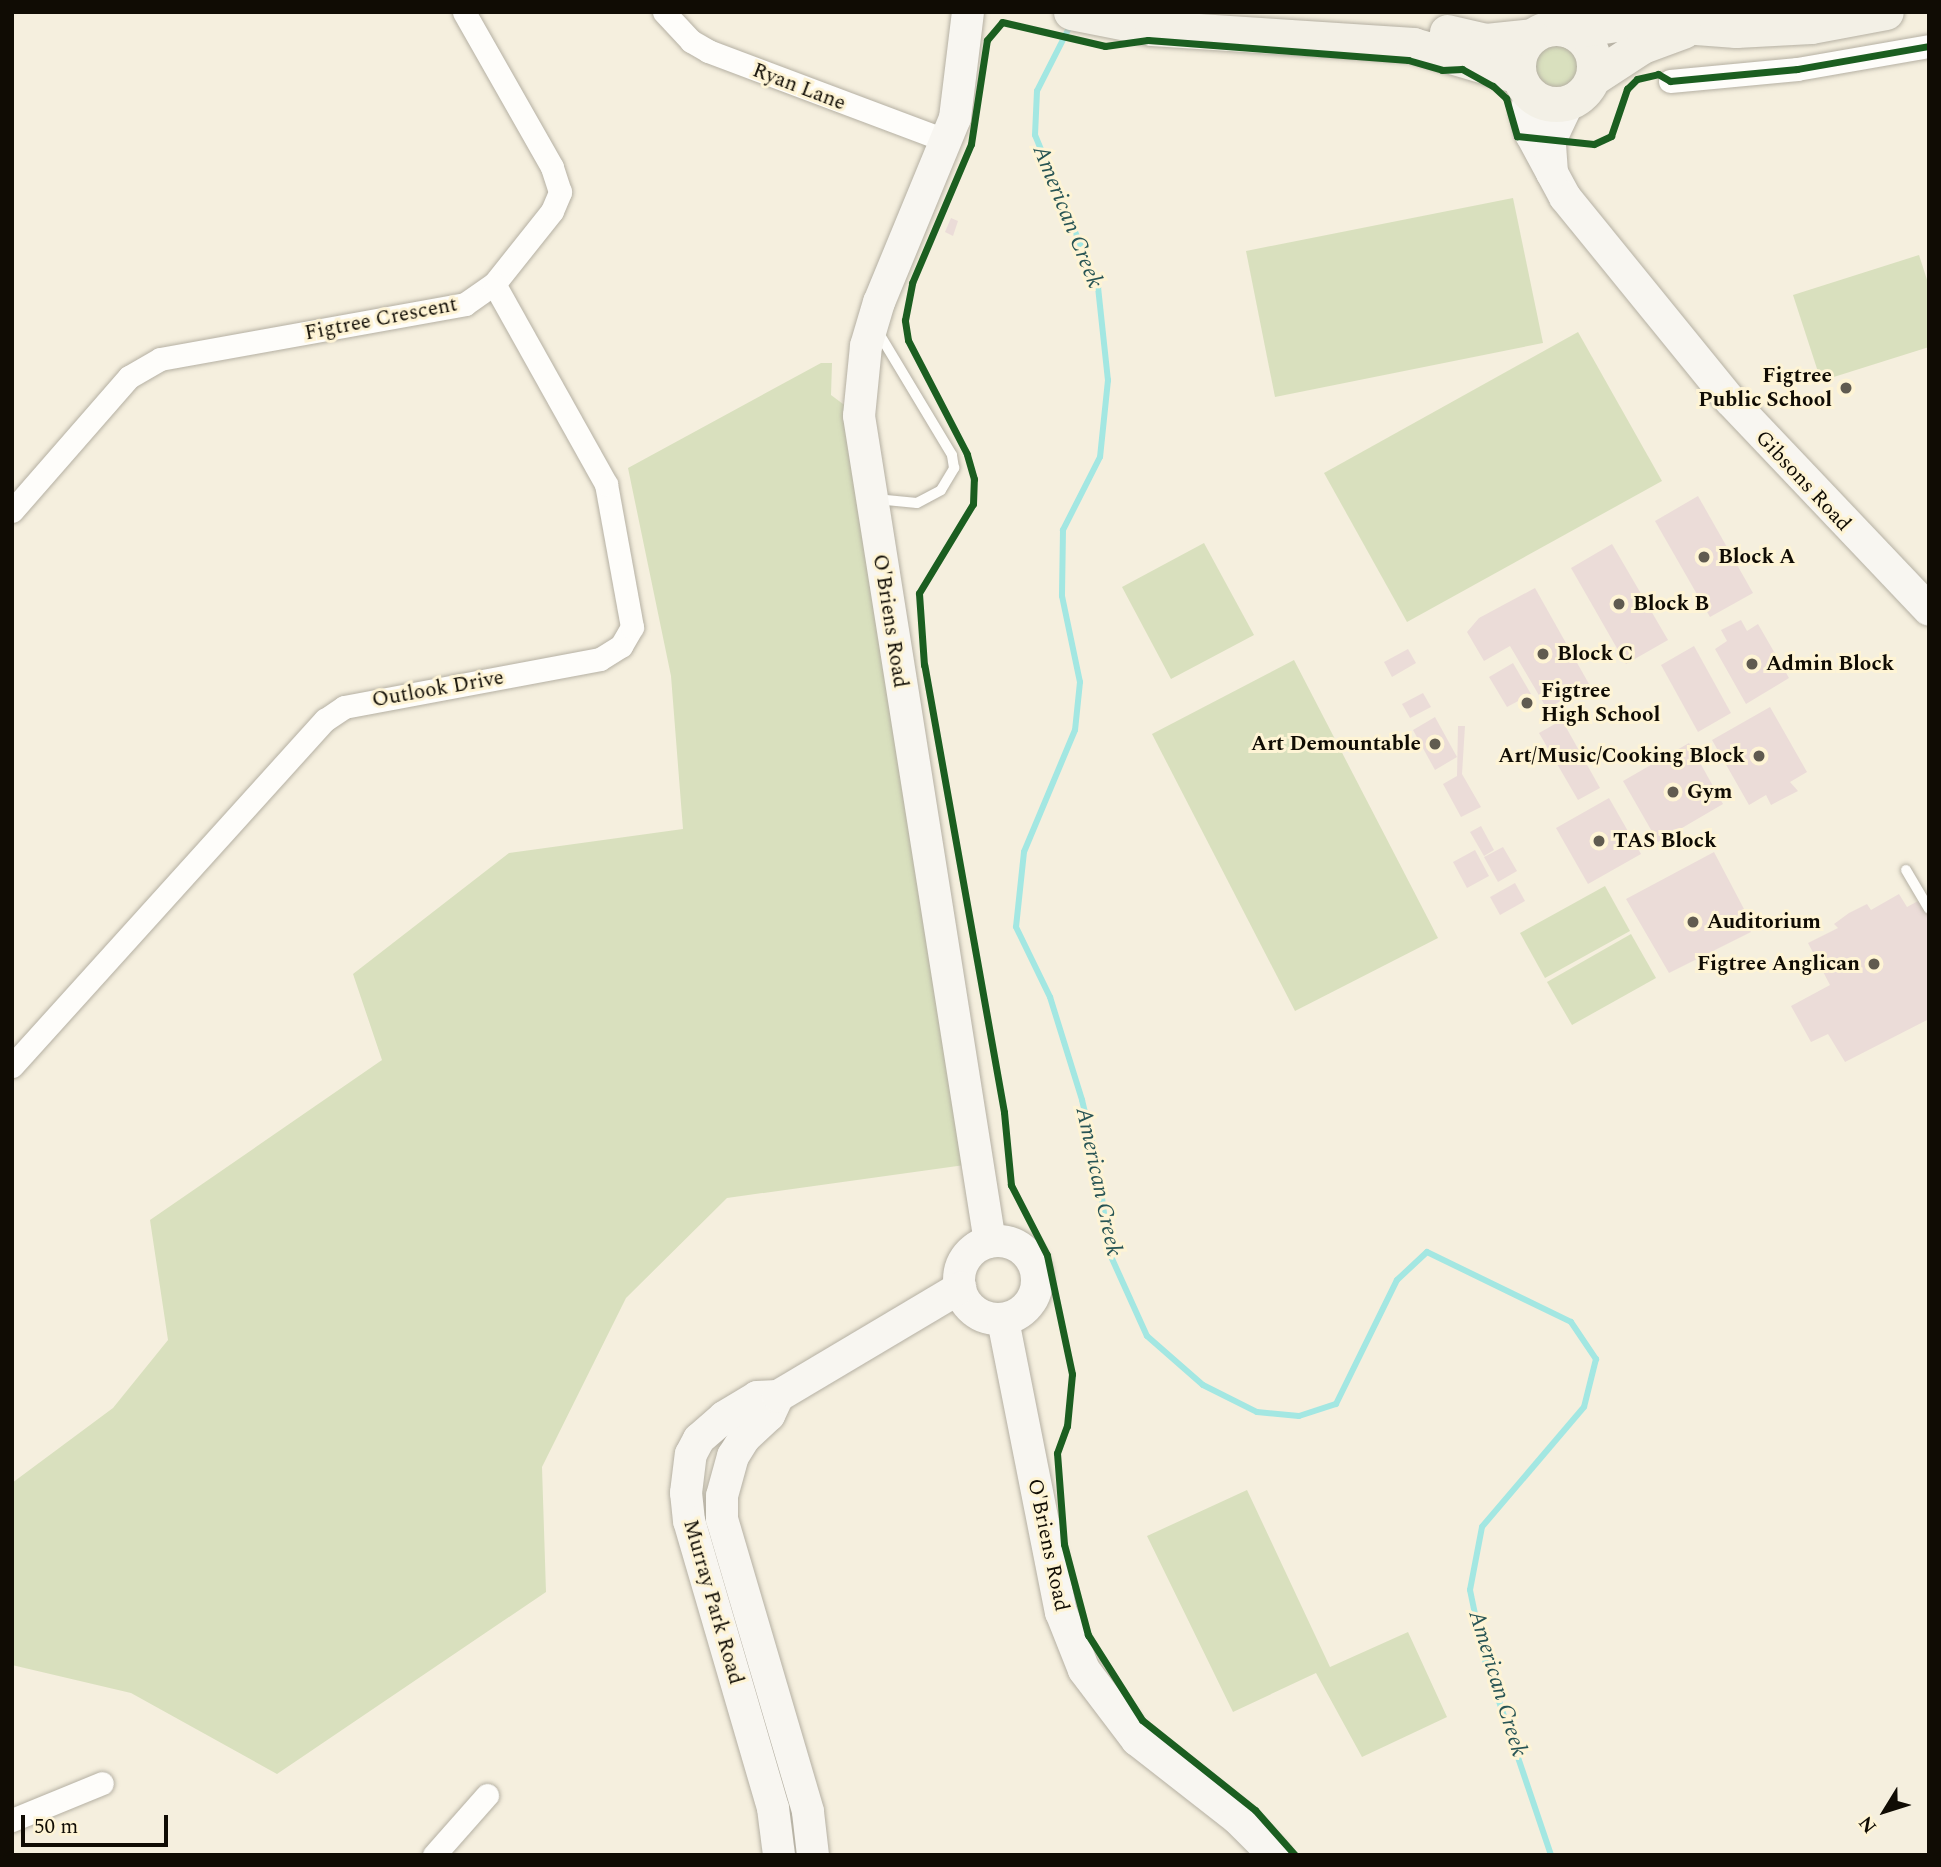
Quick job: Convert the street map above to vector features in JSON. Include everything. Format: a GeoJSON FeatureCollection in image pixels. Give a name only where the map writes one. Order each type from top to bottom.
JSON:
{"type":"FeatureCollection","features":[{"type":"Feature","properties":{"kind":"main road"},"geometry":{"type":"LineString","coordinates":[[1071,12],[1115,24],[1413,45],[1524,85],[1548,104],[1568,103],[1581,96],[1593,78],[1642,46],[1687,30]]}},
{"type":"Feature","properties":{"kind":"main road"},"geometry":{"type":"LineString","coordinates":[[1269,12],[1424,28],[1486,41],[1532,36],[1553,28],[1571,31],[1629,22],[1687,30],[1811,26],[1886,12]]}},
{"type":"Feature","properties":{"kind":"main road"},"geometry":{"type":"LineString","coordinates":[[1571,31],[1592,54],[1593,78]]}},
{"type":"Feature","properties":{"kind":"main road"},"geometry":{"type":"LineString","coordinates":[[1524,85],[1522,48],[1532,36]]}},
{"type":"Feature","properties":{"kind":"street","name":"Figtree Crescent"},"geometry":{"type":"LineString","coordinates":[[12,511],[129,377],[160,359],[465,304],[494,284],[552,211],[560,192],[552,167],[464,12]]}},
{"type":"Feature","properties":{"kind":"street","name":"Ryan Lane"},"geometry":{"type":"LineString","coordinates":[[664,12],[691,41],[708,51],[947,141]]}},
{"type":"Feature","properties":{"kind":"street","name":"O'Briens Road"},"geometry":{"type":"LineString","coordinates":[[968,12],[959,96],[947,141],[872,322],[859,416],[869,498],[990,1242]]}},
{"type":"Feature","properties":{"kind":"street"},"geometry":{"type":"LineString","coordinates":[[1670,81],[1797,69],[1929,46]]}},
{"type":"Feature","properties":{"kind":"street","name":"Gibsons Road"},"geometry":{"type":"LineString","coordinates":[[1524,85],[1531,134],[1554,181],[1700,366],[1811,491],[1929,610]]}},
{"type":"Feature","properties":{"kind":"street"},"geometry":{"type":"LineString","coordinates":[[1554,181],[1550,141],[1568,103]]}},
{"type":"Feature","properties":{"kind":"street","name":"Outlook Drive"},"geometry":{"type":"LineString","coordinates":[[12,1066],[325,720],[344,707],[600,659],[621,646],[632,627],[606,484],[494,284]]}},
{"type":"Feature","properties":{"kind":"street"},"geometry":{"type":"LineString","coordinates":[[990,1242],[1021,1248],[1036,1270],[1034,1297],[1026,1308],[1003,1320],[980,1315],[960,1288],[966,1258],[990,1242]]}},
{"type":"Feature","properties":{"kind":"street","name":"Murray Park Road"},"geometry":{"type":"LineString","coordinates":[[779,1855],[773,1808],[697,1554],[686,1493],[691,1454],[699,1439],[724,1417],[757,1397],[778,1396],[960,1288]]}},
{"type":"Feature","properties":{"kind":"street","name":"O'Briens Road"},"geometry":{"type":"LineString","coordinates":[[1003,1320],[1061,1612],[1084,1670],[1136,1740],[1237,1818],[1274,1855]]}},
{"type":"Feature","properties":{"kind":"street","name":"Murray Park Road"},"geometry":{"type":"LineString","coordinates":[[778,1396],[769,1415],[745,1437],[733,1456],[724,1486],[722,1519],[808,1812],[813,1855]]}},
{"type":"Feature","properties":{"kind":"street"},"geometry":{"type":"LineString","coordinates":[[12,1820],[102,1783]]}},
{"type":"Feature","properties":{"kind":"street"},"geometry":{"type":"LineString","coordinates":[[434,1855],[487,1795]]}},
{"type":"Feature","properties":{"kind":"lane"},"geometry":{"type":"LineString","coordinates":[[869,498],[917,503],[941,490],[954,468],[951,455],[872,322]]}},
{"type":"Feature","properties":{"kind":"lane"},"geometry":{"type":"LineString","coordinates":[[1906,870],[1929,909]]}},
{"type":"Feature","properties":{"kind":"green space"},"geometry":{"type":"Polygon","coordinates":[[[1555,42],[1571,49],[1578,65],[1571,81],[1555,88],[1539,81],[1532,65],[1539,49],[1555,42]]]}},
{"type":"Feature","properties":{"kind":"green space"},"geometry":{"type":"Polygon","coordinates":[[[1513,198],[1543,343],[1275,397],[1246,251],[1513,198]]]}},
{"type":"Feature","properties":{"kind":"green space"},"geometry":{"type":"Polygon","coordinates":[[[1919,255],[1929,286],[1929,347],[1821,381],[1793,295],[1919,255]]]}},
{"type":"Feature","properties":{"kind":"green space"},"geometry":{"type":"Polygon","coordinates":[[[1578,332],[1662,481],[1407,622],[1324,473],[1578,332]]]}},
{"type":"Feature","properties":{"kind":"green space"},"geometry":{"type":"Polygon","coordinates":[[[821,363],[832,363],[831,395],[859,416],[979,1163],[727,1198],[626,1298],[542,1467],[546,1592],[277,1774],[131,1693],[12,1665],[12,1483],[113,1408],[168,1340],[150,1220],[382,1060],[353,974],[509,853],[683,829],[671,676],[628,468],[821,363]]]}},
{"type":"Feature","properties":{"kind":"green space"},"geometry":{"type":"Polygon","coordinates":[[[1204,543],[1254,635],[1171,679],[1122,587],[1204,543]]]}},
{"type":"Feature","properties":{"kind":"green space"},"geometry":{"type":"Polygon","coordinates":[[[1294,660],[1438,938],[1295,1011],[1152,734],[1294,660]]]}},
{"type":"Feature","properties":{"kind":"green space"},"geometry":{"type":"Polygon","coordinates":[[[1605,886],[1630,931],[1545,978],[1520,933],[1605,886]]]}},
{"type":"Feature","properties":{"kind":"green space"},"geometry":{"type":"Polygon","coordinates":[[[1631,934],[1656,978],[1572,1025],[1547,982],[1631,934]]]}},
{"type":"Feature","properties":{"kind":"green space"},"geometry":{"type":"Polygon","coordinates":[[[1247,1490],[1330,1667],[1408,1632],[1447,1717],[1362,1757],[1316,1673],[1233,1712],[1147,1536],[1247,1490]]]}},
{"type":"Feature","properties":{"kind":"building"},"geometry":{"type":"Polygon","coordinates":[[[951,218],[958,221],[953,236],[945,232],[951,218]]]}},
{"type":"Feature","properties":{"kind":"building","name":"Block A"},"geometry":{"type":"Polygon","coordinates":[[[1698,496],[1753,593],[1710,617],[1655,521],[1698,496]]]}},
{"type":"Feature","properties":{"kind":"building","name":"Block B"},"geometry":{"type":"Polygon","coordinates":[[[1612,544],[1668,640],[1626,664],[1571,568],[1612,544]]]}},
{"type":"Feature","properties":{"kind":"building","name":"Block C"},"geometry":{"type":"Polygon","coordinates":[[[1535,588],[1589,684],[1547,709],[1510,646],[1484,661],[1467,632],[1479,618],[1535,588]]]}},
{"type":"Feature","properties":{"kind":"building","name":"Admin Block"},"geometry":{"type":"Polygon","coordinates":[[[1741,620],[1747,631],[1758,624],[1789,678],[1746,704],[1715,649],[1727,641],[1721,630],[1741,620]]]}},
{"type":"Feature","properties":{"kind":"building"},"geometry":{"type":"Polygon","coordinates":[[[1694,646],[1731,713],[1698,732],[1661,665],[1694,646]]]}},
{"type":"Feature","properties":{"kind":"building"},"geometry":{"type":"Polygon","coordinates":[[[1408,649],[1416,663],[1392,677],[1384,662],[1408,649]]]}},
{"type":"Feature","properties":{"kind":"building"},"geometry":{"type":"Polygon","coordinates":[[[1513,663],[1531,694],[1507,707],[1489,677],[1513,663]]]}},
{"type":"Feature","properties":{"kind":"building"},"geometry":{"type":"Polygon","coordinates":[[[1423,693],[1431,707],[1410,718],[1402,704],[1423,693]]]}},
{"type":"Feature","properties":{"kind":"building","name":"Art/Music/Cooking Block"},"geometry":{"type":"Polygon","coordinates":[[[1770,707],[1807,772],[1790,782],[1798,791],[1771,805],[1766,795],[1749,805],[1712,740],[1770,707]]]}},
{"type":"Feature","properties":{"kind":"building","name":"Art Demountable"},"geometry":{"type":"Polygon","coordinates":[[[1435,717],[1457,757],[1435,770],[1413,730],[1435,717]]]}},
{"type":"Feature","properties":{"kind":"building"},"geometry":{"type":"Polygon","coordinates":[[[1562,720],[1600,788],[1578,800],[1539,733],[1562,720]]]}},
{"type":"Feature","properties":{"kind":"building"},"geometry":{"type":"Polygon","coordinates":[[[1458,726],[1465,726],[1462,774],[1481,807],[1461,817],[1443,784],[1457,776],[1458,726]]]}},
{"type":"Feature","properties":{"kind":"building","name":"Gym"},"geometry":{"type":"Polygon","coordinates":[[[1689,743],[1723,804],[1658,842],[1623,781],[1689,743]]]}},
{"type":"Feature","properties":{"kind":"building","name":"TAS Block"},"geometry":{"type":"Polygon","coordinates":[[[1609,798],[1641,854],[1588,884],[1556,828],[1609,798]]]}},
{"type":"Feature","properties":{"kind":"building"},"geometry":{"type":"Polygon","coordinates":[[[1481,826],[1494,850],[1484,856],[1470,832],[1481,826]]]}},
{"type":"Feature","properties":{"kind":"building"},"geometry":{"type":"Polygon","coordinates":[[[1503,847],[1517,871],[1498,882],[1484,857],[1503,847]]]}},
{"type":"Feature","properties":{"kind":"building"},"geometry":{"type":"Polygon","coordinates":[[[1475,850],[1489,876],[1467,888],[1453,862],[1475,850]]]}},
{"type":"Feature","properties":{"kind":"building","name":"Auditorium"},"geometry":{"type":"Polygon","coordinates":[[[1714,852],[1744,909],[1739,912],[1751,932],[1669,973],[1626,899],[1714,852]]]}},
{"type":"Feature","properties":{"kind":"building"},"geometry":{"type":"Polygon","coordinates":[[[1515,883],[1525,901],[1500,915],[1490,897],[1515,883]]]}},
{"type":"Feature","properties":{"kind":"building","name":"Figtree Anglican"},"geometry":{"type":"Polygon","coordinates":[[[1899,894],[1907,907],[1929,895],[1929,1019],[1845,1062],[1828,1034],[1811,1042],[1791,1006],[1830,985],[1808,943],[1838,928],[1834,924],[1849,913],[1867,904],[1871,910],[1899,894]]]}},
{"type":"Feature","properties":{"kind":"waterway","name":"American Creek"},"geometry":{"type":"LineString","coordinates":[[1072,22],[1037,91],[1035,135],[1098,287],[1108,380],[1100,457],[1063,530],[1062,596],[1080,682],[1075,730],[1024,852],[1016,927],[1050,997],[1082,1100],[1098,1167],[1109,1252],[1147,1336],[1203,1385],[1257,1412],[1299,1416],[1336,1404],[1397,1280],[1427,1252],[1571,1322],[1596,1359],[1584,1407],[1482,1527],[1470,1590],[1484,1657],[1551,1855]]}},
{"type":"Feature","properties":{"kind":"cycle path"},"geometry":{"type":"LineString","coordinates":[[1295,1855],[1255,1810],[1142,1720],[1088,1635],[1064,1544],[1057,1453],[1067,1426],[1072,1374],[1047,1255],[1011,1185],[1004,1112],[924,665],[919,593],[973,504],[974,479],[967,454],[908,340],[905,320],[912,283],[971,144],[987,40],[1002,22],[1105,46],[1148,40],[1408,60],[1442,70],[1462,69],[1493,86],[1506,98],[1517,136],[1594,144],[1611,136],[1627,89],[1637,79],[1658,74],[1670,81],[1797,69],[1929,46]]}},
{"type":"Feature","properties":{"kind":"place","name":"Figtree Public School"},"geometry":{"type":"Point","coordinates":[1846,388]}},
{"type":"Feature","properties":{"kind":"place","name":"Block A"},"geometry":{"type":"Point","coordinates":[1704,557]}},
{"type":"Feature","properties":{"kind":"place","name":"Block B"},"geometry":{"type":"Point","coordinates":[1619,604]}},
{"type":"Feature","properties":{"kind":"place","name":"Block C"},"geometry":{"type":"Point","coordinates":[1543,654]}},
{"type":"Feature","properties":{"kind":"place","name":"Admin Block"},"geometry":{"type":"Point","coordinates":[1752,664]}},
{"type":"Feature","properties":{"kind":"place","name":"Figtree High School"},"geometry":{"type":"Point","coordinates":[1527,703]}},
{"type":"Feature","properties":{"kind":"place","name":"Art Demountable"},"geometry":{"type":"Point","coordinates":[1435,744]}},
{"type":"Feature","properties":{"kind":"place","name":"Art/Music/Cooking Block"},"geometry":{"type":"Point","coordinates":[1759,756]}},
{"type":"Feature","properties":{"kind":"place","name":"Gym"},"geometry":{"type":"Point","coordinates":[1673,792]}},
{"type":"Feature","properties":{"kind":"place","name":"TAS Block"},"geometry":{"type":"Point","coordinates":[1599,841]}},
{"type":"Feature","properties":{"kind":"place","name":"Auditorium"},"geometry":{"type":"Point","coordinates":[1693,922]}},
{"type":"Feature","properties":{"kind":"place","name":"Figtree Anglican"},"geometry":{"type":"Point","coordinates":[1874,964]}}]}
